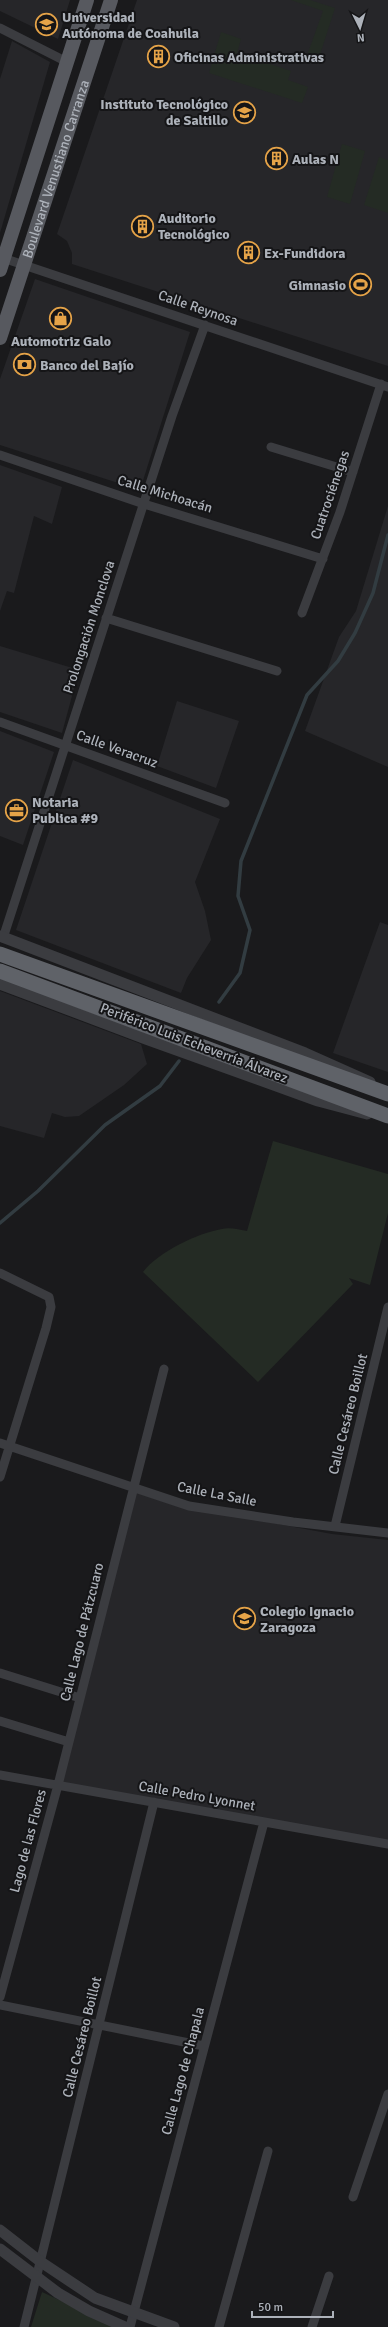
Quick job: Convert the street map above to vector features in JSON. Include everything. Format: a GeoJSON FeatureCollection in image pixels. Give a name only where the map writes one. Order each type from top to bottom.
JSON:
{"type":"FeatureCollection","features":[{"type":"Feature","properties":{"kind":"highway","name":"Periférico Luis Echeverría Álvarez"},"geometry":{"type":"LineString","coordinates":[[0,954],[385,1093]]}},
{"type":"Feature","properties":{"kind":"highway","name":"Periférico Luis Echeverría Álvarez"},"geometry":{"type":"LineString","coordinates":[[0,971],[388,1117]]}},
{"type":"Feature","properties":{"kind":"main road","name":"Boulevard Venustiano Carranza"},"geometry":{"type":"LineString","coordinates":[[1,261],[68,62],[87,0]]}},
{"type":"Feature","properties":{"kind":"main road","name":"Boulevard Venustiano Carranza"},"geometry":{"type":"LineString","coordinates":[[0,338],[111,0]]}},
{"type":"Feature","properties":{"kind":"street"},"geometry":{"type":"LineString","coordinates":[[0,28],[68,62]]}},
{"type":"Feature","properties":{"kind":"street","name":"Calle Reynosa"},"geometry":{"type":"LineString","coordinates":[[1,261],[24,264],[384,386]]}},
{"type":"Feature","properties":{"kind":"street","name":"Prolongación Monclova"},"geometry":{"type":"LineString","coordinates":[[2,937],[106,618],[205,325]]}},
{"type":"Feature","properties":{"kind":"street","name":"Cuatrociénegas"},"geometry":{"type":"LineString","coordinates":[[302,614],[384,386]]}},
{"type":"Feature","properties":{"kind":"street"},"geometry":{"type":"LineString","coordinates":[[272,447],[353,472]]}},
{"type":"Feature","properties":{"kind":"street","name":"Calle Michoacán"},"geometry":{"type":"LineString","coordinates":[[0,455],[144,504],[323,558]]}},
{"type":"Feature","properties":{"kind":"street"},"geometry":{"type":"LineString","coordinates":[[106,618],[277,671]]}},
{"type":"Feature","properties":{"kind":"street","name":"Calle Veracruz"},"geometry":{"type":"LineString","coordinates":[[0,722],[225,803]]}},
{"type":"Feature","properties":{"kind":"street"},"geometry":{"type":"LineString","coordinates":[[2,937],[305,1053],[356,1074],[385,1093]]}},
{"type":"Feature","properties":{"kind":"street","name":"Periférico Luis Echeverría Álvarez"},"geometry":{"type":"LineString","coordinates":[[0,984],[318,1101],[353,1111],[388,1117]]}},
{"type":"Feature","properties":{"kind":"street"},"geometry":{"type":"LineString","coordinates":[[0,1273],[48,1297],[51,1307],[46,1328],[0,1477]]}},
{"type":"Feature","properties":{"kind":"street","name":"Calle Cesáreo Boillot"},"geometry":{"type":"LineString","coordinates":[[335,1526],[388,1308]]}},
{"type":"Feature","properties":{"kind":"street","name":"Calle Lago de Pátzcuaro"},"geometry":{"type":"LineString","coordinates":[[58,1785],[132,1487],[164,1369]]}},
{"type":"Feature","properties":{"kind":"street","name":"Calle La Salle"},"geometry":{"type":"LineString","coordinates":[[0,1443],[189,1506],[388,1533]]}},
{"type":"Feature","properties":{"kind":"street"},"geometry":{"type":"LineString","coordinates":[[0,1673],[80,1698]]}},
{"type":"Feature","properties":{"kind":"street"},"geometry":{"type":"LineString","coordinates":[[0,1721],[69,1742]]}},
{"type":"Feature","properties":{"kind":"street","name":"Calle Pedro Lyonnet"},"geometry":{"type":"LineString","coordinates":[[0,1775],[388,1844]]}},
{"type":"Feature","properties":{"kind":"street","name":"Lago de las Flores"},"geometry":{"type":"LineString","coordinates":[[0,1997],[58,1785]]}},
{"type":"Feature","properties":{"kind":"street","name":"Calle Cesáreo Boillot"},"geometry":{"type":"LineString","coordinates":[[24,2327],[154,1802]]}},
{"type":"Feature","properties":{"kind":"street","name":"Calle Lago de Chapala"},"geometry":{"type":"LineString","coordinates":[[130,2327],[264,1822]]}},
{"type":"Feature","properties":{"kind":"street"},"geometry":{"type":"LineString","coordinates":[[0,2005],[204,2046]]}},
{"type":"Feature","properties":{"kind":"street"},"geometry":{"type":"LineString","coordinates":[[353,2197],[386,2105],[388,2094]]}},
{"type":"Feature","properties":{"kind":"street"},"geometry":{"type":"LineString","coordinates":[[219,2327],[268,2151]]}},
{"type":"Feature","properties":{"kind":"street"},"geometry":{"type":"LineString","coordinates":[[0,2230],[41,2262],[95,2298],[134,2314],[174,2327]]}},
{"type":"Feature","properties":{"kind":"street"},"geometry":{"type":"LineString","coordinates":[[0,2249],[58,2293],[89,2311],[125,2327]]}},
{"type":"Feature","properties":{"kind":"street"},"geometry":{"type":"LineString","coordinates":[[312,2327],[330,2276]]}},
{"type":"Feature","properties":{"kind":"shaded area","name":"Universidad Autónoma de Coahuila"},"geometry":{"type":"Polygon","coordinates":[[[0,0],[70,0],[58,39],[0,11],[0,0]]]}},
{"type":"Feature","properties":{"kind":"shaded area","name":"Instituto Tecnológico de Saltillo"},"geometry":{"type":"Polygon","coordinates":[[[137,0],[388,0],[388,366],[72,264],[72,253],[67,241],[57,234],[137,0]]]}},
{"type":"Feature","properties":{"kind":"shaded area"},"geometry":{"type":"Polygon","coordinates":[[[291,0],[310,0],[335,8],[317,64],[305,61],[323,11],[291,0]]]}},
{"type":"Feature","properties":{"kind":"shaded area"},"geometry":{"type":"Polygon","coordinates":[[[221,32],[241,39],[237,53],[291,71],[288,80],[308,87],[302,103],[209,73],[221,32]]]}},
{"type":"Feature","properties":{"kind":"shaded area"},"geometry":{"type":"Polygon","coordinates":[[[12,41],[50,62],[0,233],[0,79],[12,41]]]}},
{"type":"Feature","properties":{"kind":"shaded area"},"geometry":{"type":"Polygon","coordinates":[[[342,144],[365,151],[350,204],[327,197],[342,144]]]}},
{"type":"Feature","properties":{"kind":"shaded area"},"geometry":{"type":"Polygon","coordinates":[[[379,157],[388,160],[388,213],[364,205],[379,157]]]}},
{"type":"Feature","properties":{"kind":"shaded area"},"geometry":{"type":"Polygon","coordinates":[[[35,279],[190,332],[140,490],[0,445],[0,379],[35,279]]]}},
{"type":"Feature","properties":{"kind":"shaded area"},"geometry":{"type":"Polygon","coordinates":[[[0,465],[62,487],[52,524],[34,516],[14,593],[7,591],[0,611],[0,465]]]}},
{"type":"Feature","properties":{"kind":"shaded area"},"geometry":{"type":"Polygon","coordinates":[[[388,506],[388,767],[305,731],[339,637],[356,611],[388,506]]]}},
{"type":"Feature","properties":{"kind":"shaded area"},"geometry":{"type":"Polygon","coordinates":[[[0,646],[79,670],[62,733],[0,712],[0,646]]]}},
{"type":"Feature","properties":{"kind":"shaded area"},"geometry":{"type":"Polygon","coordinates":[[[177,701],[239,721],[216,788],[157,766],[177,701]]]}},
{"type":"Feature","properties":{"kind":"shaded area"},"geometry":{"type":"Polygon","coordinates":[[[0,731],[54,752],[23,845],[0,836],[0,731]]]}},
{"type":"Feature","properties":{"kind":"shaded area"},"geometry":{"type":"Polygon","coordinates":[[[73,760],[220,819],[195,882],[205,911],[211,940],[187,978],[181,993],[16,930],[73,760]]]}},
{"type":"Feature","properties":{"kind":"shaded area"},"geometry":{"type":"Polygon","coordinates":[[[380,922],[388,925],[388,1072],[333,1053],[380,922]]]}},
{"type":"Feature","properties":{"kind":"shaded area"},"geometry":{"type":"Polygon","coordinates":[[[0,991],[141,1044],[147,1064],[124,1085],[79,1116],[65,1117],[52,1113],[44,1138],[0,1126],[0,991]]]}},
{"type":"Feature","properties":{"kind":"shaded area"},"geometry":{"type":"Polygon","coordinates":[[[273,1141],[388,1174],[388,1213],[370,1285],[349,1278],[353,1284],[258,1382],[143,1272],[158,1257],[190,1239],[225,1228],[247,1231],[273,1141]]]}},
{"type":"Feature","properties":{"kind":"shaded area","name":"Colegio Ignacio Zaragoza"},"geometry":{"type":"Polygon","coordinates":[[[132,1487],[192,1508],[332,1534],[388,1540],[388,1845],[58,1785],[132,1487]]]}},
{"type":"Feature","properties":{"kind":"shaded area"},"geometry":{"type":"Polygon","coordinates":[[[42,2292],[118,2327],[31,2327],[42,2292]]]}},
{"type":"Feature","properties":{"kind":"waterway"},"geometry":{"type":"LineString","coordinates":[[219,1002],[240,973],[250,930],[238,896],[241,861],[307,695],[338,661],[355,633],[373,593],[388,535]]}},
{"type":"Feature","properties":{"kind":"waterway"},"geometry":{"type":"LineString","coordinates":[[0,1223],[38,1191],[105,1125],[160,1086],[179,1061]]}},
{"type":"Feature","properties":{"kind":"place","name":"Universidad Autónoma de Coahuila"},"geometry":{"type":"Point","coordinates":[46,25]}},
{"type":"Feature","properties":{"kind":"place","name":"Oficinas Administrativas"},"geometry":{"type":"Point","coordinates":[158,57]}},
{"type":"Feature","properties":{"kind":"place","name":"Instituto Tecnológico de Saltillo"},"geometry":{"type":"Point","coordinates":[244,112]}},
{"type":"Feature","properties":{"kind":"place","name":"Aulas N"},"geometry":{"type":"Point","coordinates":[276,159]}},
{"type":"Feature","properties":{"kind":"place","name":"Auditorio Tecnológico"},"geometry":{"type":"Point","coordinates":[143,226]}},
{"type":"Feature","properties":{"kind":"place","name":"Ex-Fundidora"},"geometry":{"type":"Point","coordinates":[249,253]}},
{"type":"Feature","properties":{"kind":"place","name":"Gimnasio"},"geometry":{"type":"Point","coordinates":[361,285]}},
{"type":"Feature","properties":{"kind":"place","name":"Automotriz Galo"},"geometry":{"type":"Point","coordinates":[61,319]}},
{"type":"Feature","properties":{"kind":"place","name":"Banco del Bajío"},"geometry":{"type":"Point","coordinates":[25,365]}},
{"type":"Feature","properties":{"kind":"place","name":"Notaria Publica #9"},"geometry":{"type":"Point","coordinates":[17,810]}},
{"type":"Feature","properties":{"kind":"place","name":"Colegio Ignacio Zaragoza"},"geometry":{"type":"Point","coordinates":[244,1619]}}]}
